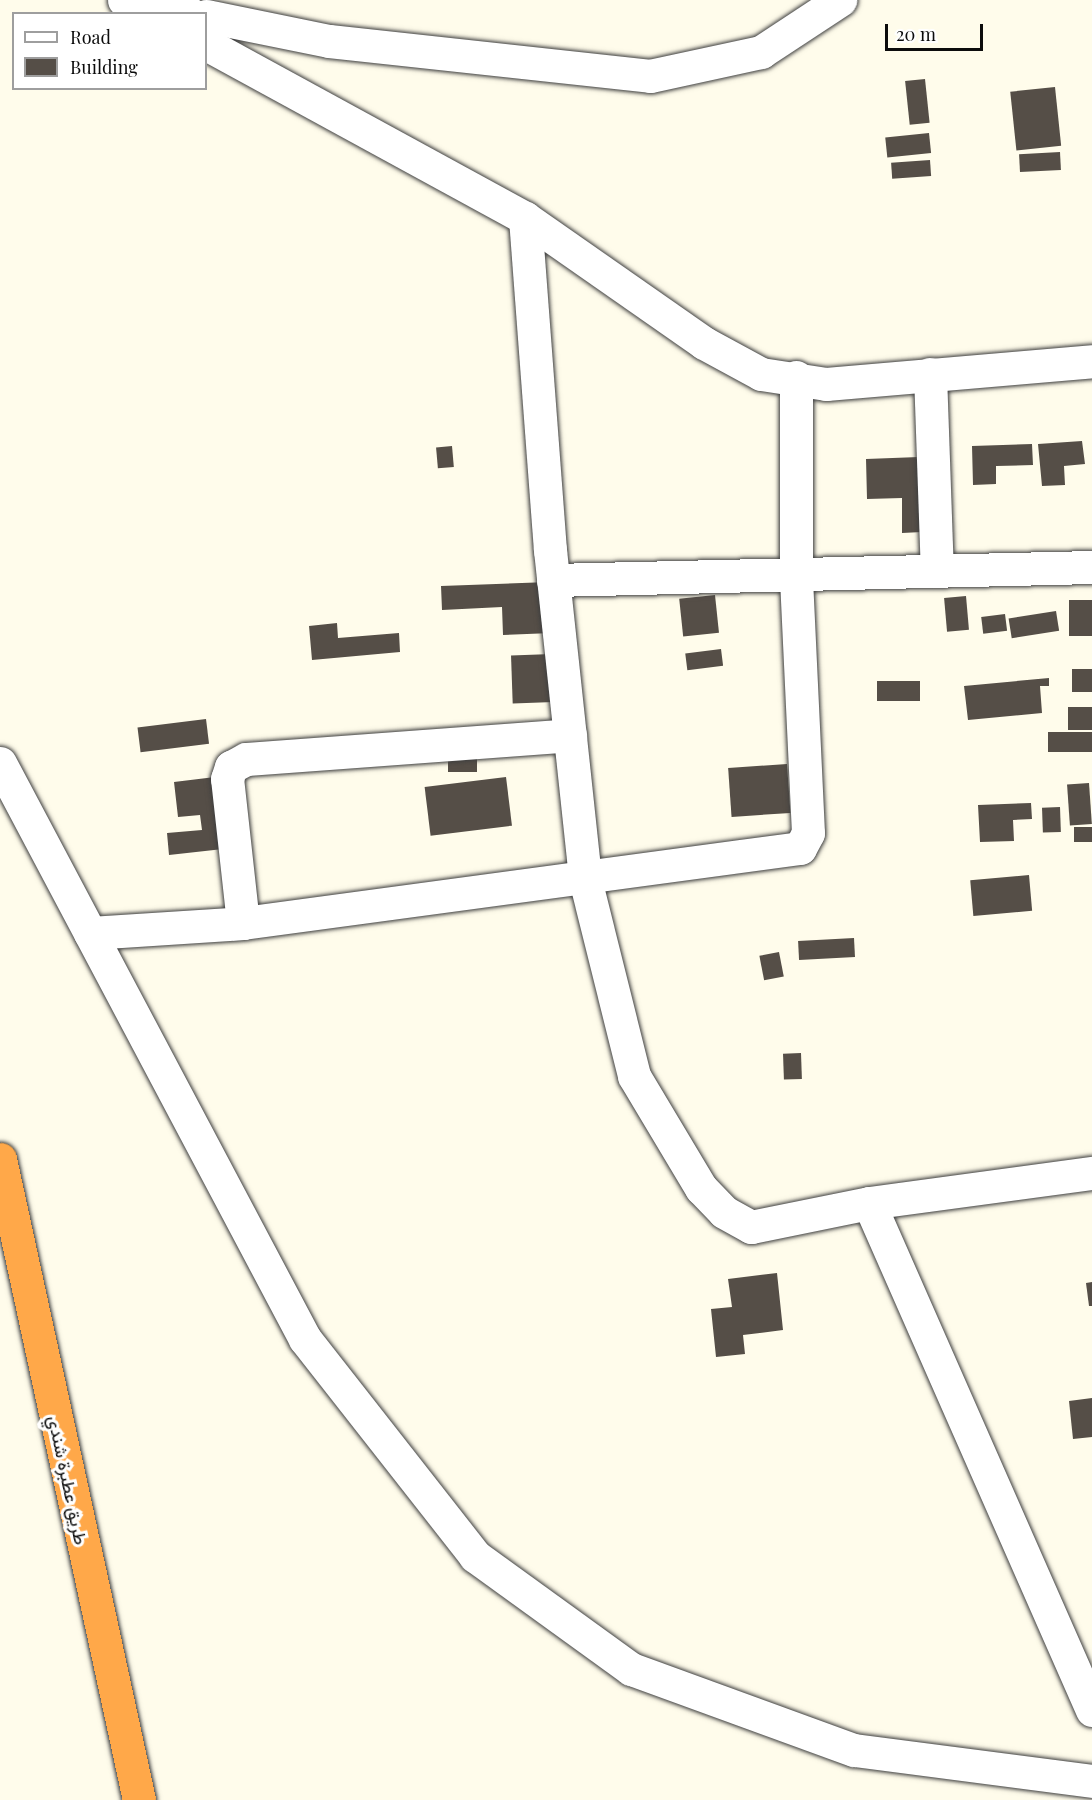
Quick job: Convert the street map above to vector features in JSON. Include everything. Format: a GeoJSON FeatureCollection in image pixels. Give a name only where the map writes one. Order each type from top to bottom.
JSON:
{"type":"FeatureCollection","features":[{"type":"Feature","properties":{"kind":"highway","name":"طريق عطبرة شندي"},"geometry":{"type":"LineString","coordinates":[[0,1159],[139,1800]]}},
{"type":"Feature","properties":{"kind":"street"},"geometry":{"type":"LineString","coordinates":[[124,0],[145,12]]}},
{"type":"Feature","properties":{"kind":"street"},"geometry":{"type":"LineString","coordinates":[[124,0],[181,12]]}},
{"type":"Feature","properties":{"kind":"street"},"geometry":{"type":"LineString","coordinates":[[207,16],[329,41],[650,76],[761,52],[840,0]]}},
{"type":"Feature","properties":{"kind":"street"},"geometry":{"type":"LineString","coordinates":[[207,45],[525,219],[704,343],[761,374],[796,377],[826,384],[1092,361]]}},
{"type":"Feature","properties":{"kind":"street"},"geometry":{"type":"LineString","coordinates":[[525,219],[553,580],[585,879],[634,1076],[700,1188],[724,1212],[751,1227],[869,1203],[1092,1173]]}},
{"type":"Feature","properties":{"kind":"street"},"geometry":{"type":"LineString","coordinates":[[930,374],[937,571]]}},
{"type":"Feature","properties":{"kind":"street"},"geometry":{"type":"LineString","coordinates":[[90,933],[243,923],[585,879],[800,848],[807,833],[796,576],[796,377]]}},
{"type":"Feature","properties":{"kind":"street"},"geometry":{"type":"LineString","coordinates":[[553,580],[796,576],[1092,567]]}},
{"type":"Feature","properties":{"kind":"street"},"geometry":{"type":"LineString","coordinates":[[243,923],[231,767],[246,759],[570,735]]}},
{"type":"Feature","properties":{"kind":"street"},"geometry":{"type":"LineString","coordinates":[[0,763],[305,1339],[476,1556],[631,1668],[843,1746],[1092,1781]]}},
{"type":"Feature","properties":{"kind":"street"},"geometry":{"type":"LineString","coordinates":[[869,1203],[1092,1710]]}},
{"type":"Feature","properties":{"kind":"building"},"geometry":{"type":"Polygon","coordinates":[[[925,79],[930,123],[910,125],[905,81],[925,79]]]}},
{"type":"Feature","properties":{"kind":"building"},"geometry":{"type":"Polygon","coordinates":[[[1055,87],[1061,146],[1016,150],[1010,92],[1055,87]]]}},
{"type":"Feature","properties":{"kind":"building"},"geometry":{"type":"Polygon","coordinates":[[[929,133],[931,153],[887,157],[885,138],[929,133]]]}},
{"type":"Feature","properties":{"kind":"building"},"geometry":{"type":"Polygon","coordinates":[[[1060,152],[1061,170],[1020,172],[1019,154],[1060,152]]]}},
{"type":"Feature","properties":{"kind":"building"},"geometry":{"type":"Polygon","coordinates":[[[930,160],[931,176],[892,179],[891,163],[930,160]]]}},
{"type":"Feature","properties":{"kind":"building"},"geometry":{"type":"Polygon","coordinates":[[[1082,441],[1085,464],[1064,466],[1065,485],[1042,486],[1038,444],[1082,441]]]}},
{"type":"Feature","properties":{"kind":"building"},"geometry":{"type":"Polygon","coordinates":[[[1032,444],[1033,465],[996,466],[996,484],[973,485],[972,446],[1032,444]]]}},
{"type":"Feature","properties":{"kind":"building"},"geometry":{"type":"Polygon","coordinates":[[[452,446],[454,467],[438,468],[436,447],[452,446]]]}},
{"type":"Feature","properties":{"kind":"building"},"geometry":{"type":"Polygon","coordinates":[[[919,457],[922,532],[902,533],[902,498],[867,499],[866,459],[919,457]]]}},
{"type":"Feature","properties":{"kind":"building"},"geometry":{"type":"Polygon","coordinates":[[[549,582],[552,633],[503,635],[502,607],[442,610],[441,586],[549,582]]]}},
{"type":"Feature","properties":{"kind":"building"},"geometry":{"type":"Polygon","coordinates":[[[715,595],[719,633],[683,637],[679,599],[715,595]]]}},
{"type":"Feature","properties":{"kind":"building"},"geometry":{"type":"Polygon","coordinates":[[[966,596],[969,630],[947,632],[944,598],[966,596]]]}},
{"type":"Feature","properties":{"kind":"building"},"geometry":{"type":"Polygon","coordinates":[[[1069,600],[1092,600],[1092,636],[1069,636],[1069,600]]]}},
{"type":"Feature","properties":{"kind":"building"},"geometry":{"type":"Polygon","coordinates":[[[1056,611],[1059,631],[1012,638],[1009,619],[1056,611]]]}},
{"type":"Feature","properties":{"kind":"building"},"geometry":{"type":"Polygon","coordinates":[[[1005,614],[1007,631],[983,634],[981,617],[1005,614]]]}},
{"type":"Feature","properties":{"kind":"building"},"geometry":{"type":"Polygon","coordinates":[[[337,623],[338,638],[399,633],[400,652],[312,660],[309,626],[337,623]]]}},
{"type":"Feature","properties":{"kind":"building"},"geometry":{"type":"Polygon","coordinates":[[[721,649],[723,666],[687,670],[685,653],[721,649]]]}},
{"type":"Feature","properties":{"kind":"building"},"geometry":{"type":"Polygon","coordinates":[[[552,654],[554,702],[513,703],[511,655],[552,654]]]}},
{"type":"Feature","properties":{"kind":"building"},"geometry":{"type":"Polygon","coordinates":[[[1072,669],[1092,669],[1092,692],[1072,692],[1072,669]]]}},
{"type":"Feature","properties":{"kind":"building"},"geometry":{"type":"Polygon","coordinates":[[[1049,678],[1049,686],[1040,686],[1042,713],[968,720],[964,686],[1049,678]]]}},
{"type":"Feature","properties":{"kind":"building"},"geometry":{"type":"Polygon","coordinates":[[[877,681],[920,681],[920,701],[877,701],[877,681]]]}},
{"type":"Feature","properties":{"kind":"building"},"geometry":{"type":"Polygon","coordinates":[[[1068,707],[1092,707],[1092,730],[1068,730],[1068,707]]]}},
{"type":"Feature","properties":{"kind":"building"},"geometry":{"type":"Polygon","coordinates":[[[206,719],[209,744],[141,752],[138,727],[206,719]]]}},
{"type":"Feature","properties":{"kind":"building"},"geometry":{"type":"Polygon","coordinates":[[[1048,732],[1092,732],[1092,752],[1048,752],[1048,732]]]}},
{"type":"Feature","properties":{"kind":"building"},"geometry":{"type":"Polygon","coordinates":[[[448,754],[477,754],[477,772],[448,772],[448,754]]]}},
{"type":"Feature","properties":{"kind":"building"},"geometry":{"type":"Polygon","coordinates":[[[787,764],[790,813],[732,817],[728,768],[787,764]]]}},
{"type":"Feature","properties":{"kind":"building"},"geometry":{"type":"Polygon","coordinates":[[[215,777],[223,849],[169,855],[167,833],[202,830],[200,815],[178,817],[174,782],[215,777]]]}},
{"type":"Feature","properties":{"kind":"building"},"geometry":{"type":"Polygon","coordinates":[[[506,777],[512,826],[431,836],[425,787],[506,777]]]}},
{"type":"Feature","properties":{"kind":"building"},"geometry":{"type":"Polygon","coordinates":[[[1089,783],[1092,824],[1070,825],[1067,785],[1089,783]]]}},
{"type":"Feature","properties":{"kind":"building"},"geometry":{"type":"Polygon","coordinates":[[[1031,803],[1032,819],[1013,820],[1014,841],[980,842],[978,805],[1031,803]]]}},
{"type":"Feature","properties":{"kind":"building"},"geometry":{"type":"Polygon","coordinates":[[[1060,807],[1061,832],[1043,833],[1042,808],[1060,807]]]}},
{"type":"Feature","properties":{"kind":"building"},"geometry":{"type":"Polygon","coordinates":[[[1074,827],[1092,827],[1092,842],[1074,842],[1074,827]]]}},
{"type":"Feature","properties":{"kind":"building"},"geometry":{"type":"Polygon","coordinates":[[[1029,875],[1032,911],[973,916],[970,880],[1029,875]]]}},
{"type":"Feature","properties":{"kind":"building"},"geometry":{"type":"Polygon","coordinates":[[[854,938],[855,957],[799,960],[798,941],[854,938]]]}},
{"type":"Feature","properties":{"kind":"building"},"geometry":{"type":"Polygon","coordinates":[[[779,952],[784,977],[764,980],[759,956],[779,952]]]}},
{"type":"Feature","properties":{"kind":"building"},"geometry":{"type":"Polygon","coordinates":[[[801,1053],[802,1079],[784,1080],[783,1054],[801,1053]]]}},
{"type":"Feature","properties":{"kind":"building"},"geometry":{"type":"Polygon","coordinates":[[[777,1273],[783,1330],[743,1335],[745,1354],[716,1357],[711,1309],[732,1307],[728,1279],[777,1273]]]}},
{"type":"Feature","properties":{"kind":"building"},"geometry":{"type":"Polygon","coordinates":[[[1092,1282],[1092,1306],[1089,1306],[1086,1283],[1092,1282]]]}},
{"type":"Feature","properties":{"kind":"building"},"geometry":{"type":"Polygon","coordinates":[[[1092,1398],[1092,1437],[1073,1439],[1069,1401],[1092,1398]]]}}]}
